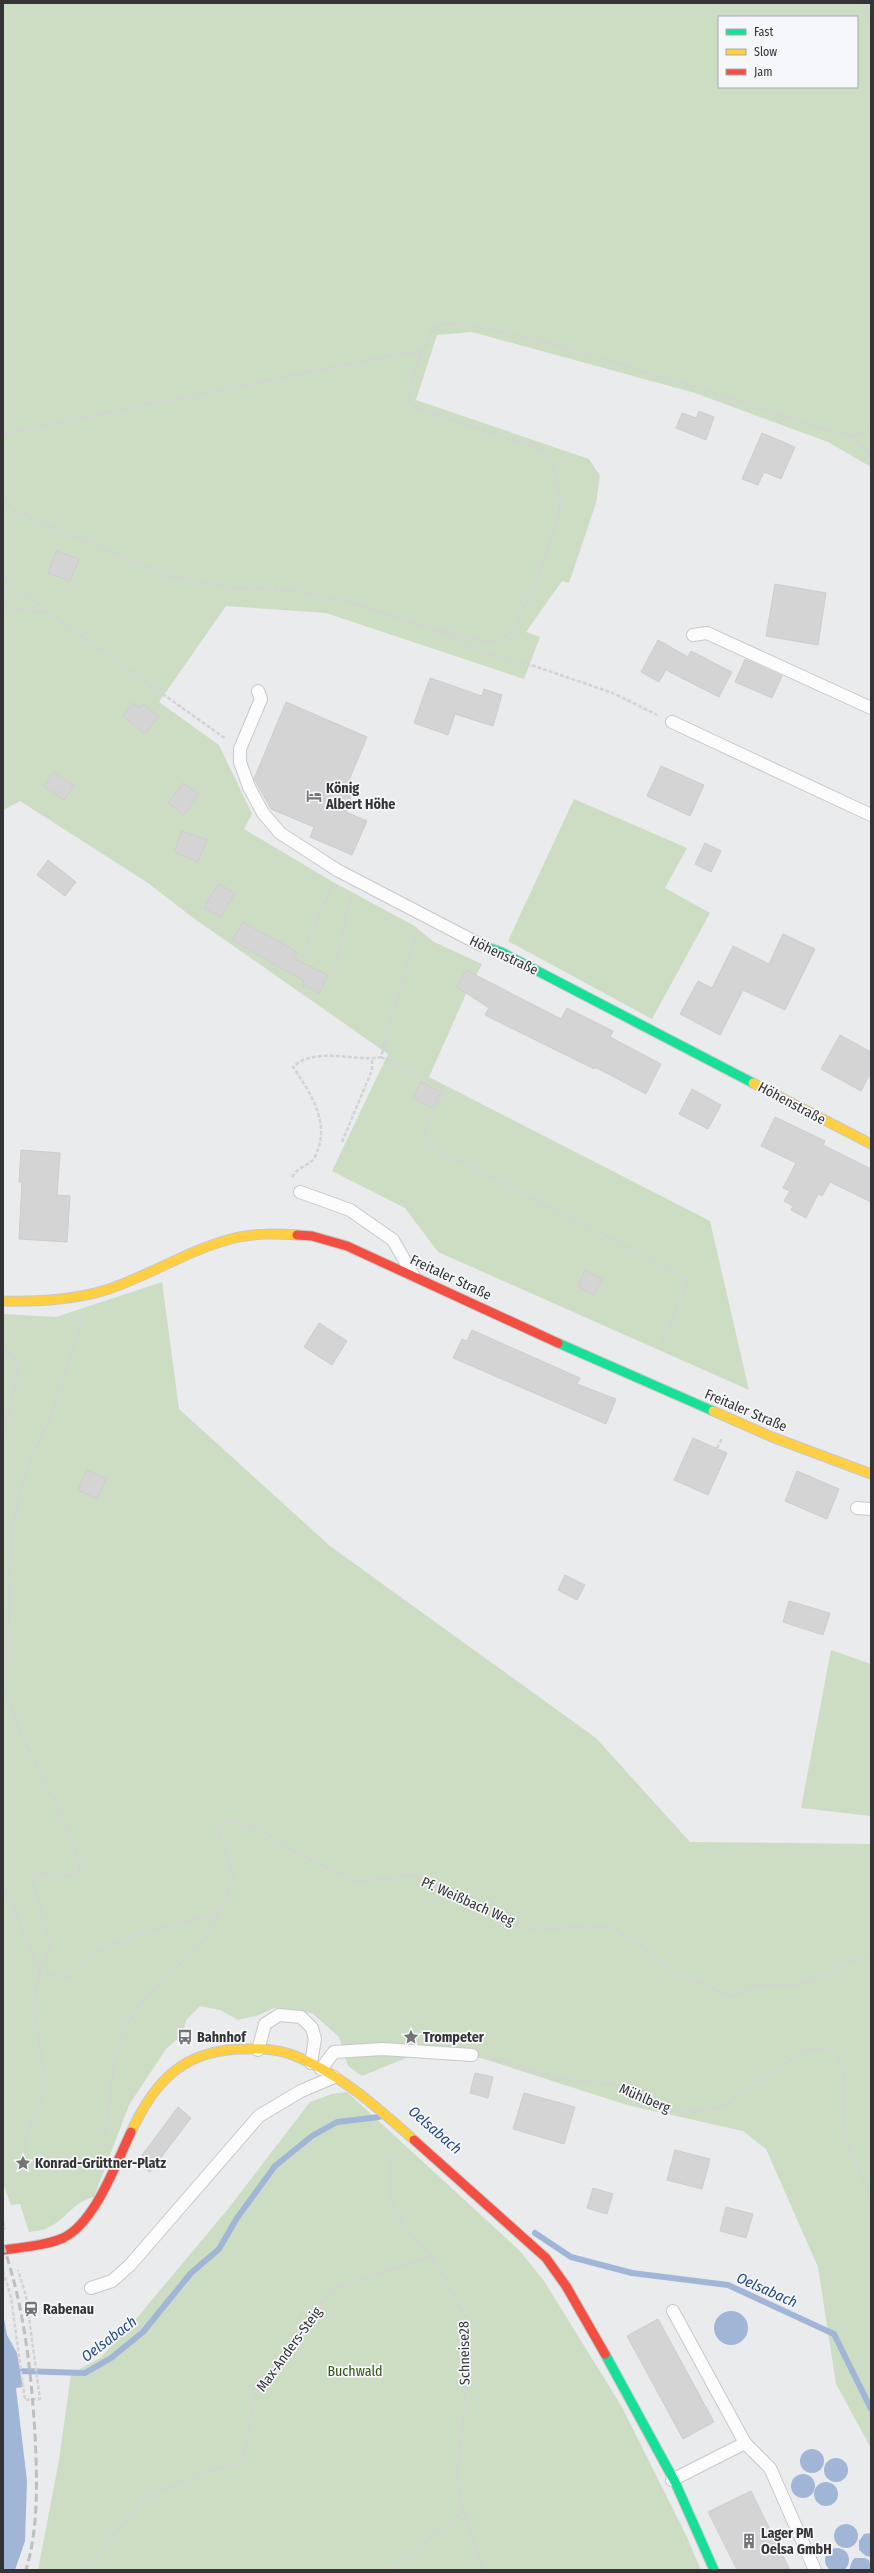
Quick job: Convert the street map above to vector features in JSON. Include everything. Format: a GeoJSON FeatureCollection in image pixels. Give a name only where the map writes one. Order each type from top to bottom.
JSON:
{"type":"FeatureCollection","features":[{"type":"Feature","properties":{"kind":"street","name":"Höhenstraße"},"geometry":{"type":"LineString","coordinates":[[481,945],[515,959],[871,1144]]}},
{"type":"Feature","properties":{"kind":"street","name":"Freitaler Straße"},"geometry":{"type":"LineString","coordinates":[[3,1301],[41,1302],[108,1289],[201,1249],[240,1238],[272,1234],[312,1236],[347,1246],[600,1362],[772,1438],[871,1474]]}},
{"type":"Feature","properties":{"kind":"street"},"geometry":{"type":"LineString","coordinates":[[8,2249],[55,2241],[73,2232],[102,2195],[135,2120],[168,2075],[191,2058],[215,2051],[258,2050],[288,2052],[334,2077],[375,2108],[547,2258],[635,2406],[701,2537],[714,2570]]}},
{"type":"Feature","properties":{"kind":"lane"},"geometry":{"type":"LineString","coordinates":[[693,635],[707,633],[871,708]]}},
{"type":"Feature","properties":{"kind":"lane","name":"Höhenstraße"},"geometry":{"type":"LineString","coordinates":[[258,692],[261,699],[240,749],[240,762],[249,787],[263,813],[280,833],[354,880],[481,945]]}},
{"type":"Feature","properties":{"kind":"lane"},"geometry":{"type":"LineString","coordinates":[[672,722],[871,816]]}},
{"type":"Feature","properties":{"kind":"lane"},"geometry":{"type":"LineString","coordinates":[[300,1192],[350,1210],[394,1240],[414,1276]]}},
{"type":"Feature","properties":{"kind":"lane"},"geometry":{"type":"LineString","coordinates":[[857,1508],[871,1509]]}},
{"type":"Feature","properties":{"kind":"lane"},"geometry":{"type":"LineString","coordinates":[[258,2050],[265,2024],[278,2015],[300,2017],[312,2028],[315,2039],[316,2066]]}},
{"type":"Feature","properties":{"kind":"lane"},"geometry":{"type":"LineString","coordinates":[[316,2066],[334,2052],[383,2049],[472,2055]]}},
{"type":"Feature","properties":{"kind":"lane"},"geometry":{"type":"LineString","coordinates":[[91,2288],[112,2281],[130,2266],[259,2116],[301,2091],[334,2077]]}},
{"type":"Feature","properties":{"kind":"lane"},"geometry":{"type":"LineString","coordinates":[[673,2311],[744,2443],[770,2468],[815,2570]]}},
{"type":"Feature","properties":{"kind":"lane"},"geometry":{"type":"LineString","coordinates":[[672,2480],[744,2443]]}},
{"type":"Feature","properties":{"kind":"path"},"geometry":{"type":"LineString","coordinates":[[863,3],[871,25]]}},
{"type":"Feature","properties":{"kind":"path"},"geometry":{"type":"LineString","coordinates":[[3,502],[6,505],[166,575],[225,587],[298,591],[348,602],[430,628],[488,642],[501,640],[514,630],[539,574],[559,517],[560,496],[554,469],[542,450],[412,406],[409,401],[411,385],[422,351],[434,327],[444,324],[476,326],[560,346],[692,386],[816,427],[851,436],[871,431]]}},
{"type":"Feature","properties":{"kind":"path"},"geometry":{"type":"LineString","coordinates":[[3,434],[394,354],[422,351]]}},
{"type":"Feature","properties":{"kind":"path"},"geometry":{"type":"LineString","coordinates":[[851,436],[871,455]]}},
{"type":"Feature","properties":{"kind":"path"},"geometry":{"type":"LineString","coordinates":[[3,509],[6,505]]}},
{"type":"Feature","properties":{"kind":"path"},"geometry":{"type":"LineString","coordinates":[[3,577],[49,613],[240,749]]}},
{"type":"Feature","properties":{"kind":"path"},"geometry":{"type":"LineString","coordinates":[[3,607],[49,613]]}},
{"type":"Feature","properties":{"kind":"path"},"geometry":{"type":"LineString","coordinates":[[430,628],[486,653],[528,664],[613,693],[672,722]]}},
{"type":"Feature","properties":{"kind":"path"},"geometry":{"type":"LineString","coordinates":[[305,949],[333,882]]}},
{"type":"Feature","properties":{"kind":"path"},"geometry":{"type":"LineString","coordinates":[[334,973],[352,891]]}},
{"type":"Feature","properties":{"kind":"path"},"geometry":{"type":"LineString","coordinates":[[381,1057],[421,914]]}},
{"type":"Feature","properties":{"kind":"path"},"geometry":{"type":"LineString","coordinates":[[300,1192],[292,1177],[297,1169],[314,1160],[322,1139],[318,1113],[305,1085],[293,1067],[300,1061],[332,1056],[372,1059],[381,1057],[445,1089],[424,1134],[426,1141],[438,1150],[686,1277],[688,1280],[663,1342],[663,1348]]}},
{"type":"Feature","properties":{"kind":"path"},"geometry":{"type":"LineString","coordinates":[[342,1142],[372,1070],[372,1059]]}},
{"type":"Feature","properties":{"kind":"path"},"geometry":{"type":"LineString","coordinates":[[23,2163],[28,2128],[42,2104],[43,2066],[34,2007],[40,1972],[51,1943],[31,1877],[38,1873],[62,1877],[79,1875],[80,1866],[62,1812],[22,1736],[5,1693],[12,1528],[25,1473],[56,1404],[80,1329]]}},
{"type":"Feature","properties":{"kind":"path"},"geometry":{"type":"LineString","coordinates":[[3,1348],[15,1360],[18,1373],[3,1434]]}},
{"type":"Feature","properties":{"kind":"path"},"geometry":{"type":"LineString","coordinates":[[717,1448],[721,1440]]}},
{"type":"Feature","properties":{"kind":"path","name":"Pf. Weißbach Weg"},"geometry":{"type":"LineString","coordinates":[[219,1914],[233,1874],[219,1831],[232,1820],[258,1829],[296,1852],[358,1883],[411,1875],[507,1920],[534,1929],[609,1926],[643,1946],[670,1970],[732,1997],[756,1986],[800,1985],[860,1957],[871,1955]]}},
{"type":"Feature","properties":{"kind":"path"},"geometry":{"type":"LineString","coordinates":[[3,1890],[11,1902],[40,1972]]}},
{"type":"Feature","properties":{"kind":"path"},"geometry":{"type":"LineString","coordinates":[[40,1972],[67,1978],[83,1960],[122,1940],[164,1926],[219,1914]]}},
{"type":"Feature","properties":{"kind":"path"},"geometry":{"type":"LineString","coordinates":[[117,2160],[104,2133],[115,2058],[127,2024],[145,1998],[189,1956],[219,1914]]}},
{"type":"Feature","properties":{"kind":"path","name":"Mühlberg"},"geometry":{"type":"LineString","coordinates":[[472,2055],[557,2078],[612,2084],[641,2094],[663,2107],[680,2112],[703,2111],[725,2105],[808,2048],[829,2050],[840,2058],[845,2075],[844,2128],[853,2157],[871,2196]]}},
{"type":"Feature","properties":{"kind":"path","name":"Schneise28"},"geometry":{"type":"LineString","coordinates":[[406,2135],[390,2160],[391,2198],[404,2227],[432,2256],[466,2318],[464,2414],[457,2476],[463,2512],[484,2570]]}},
{"type":"Feature","properties":{"kind":"path"},"geometry":{"type":"LineString","coordinates":[[3,2270],[11,2297],[20,2351],[25,2400],[40,2398],[35,2352],[26,2296],[8,2249]]}},
{"type":"Feature","properties":{"kind":"path","name":"Max-Anders-Steig"},"geometry":{"type":"LineString","coordinates":[[86,2570],[143,2499],[197,2475],[243,2462],[256,2389],[331,2290],[432,2256]]}},
{"type":"Feature","properties":{"kind":"path"},"geometry":{"type":"LineString","coordinates":[[391,2570],[463,2512]]}},
{"type":"Feature","properties":{"kind":"green space"},"geometry":{"type":"Polygon","coordinates":[[[3,3],[871,3],[871,467],[828,442],[695,393],[472,332],[437,335],[416,400],[589,459],[600,476],[596,503],[569,583],[562,581],[526,632],[540,637],[524,679],[326,613],[226,606],[159,702],[219,745],[252,814],[244,829],[333,882],[413,925],[434,942],[482,964],[466,994],[429,1077],[710,1221],[749,1390],[438,1252],[405,1208],[332,1171],[388,1054],[192,917],[148,883],[20,801],[3,810],[3,3]]]}},
{"type":"Feature","properties":{"kind":"green space"},"geometry":{"type":"Polygon","coordinates":[[[574,799],[687,848],[665,888],[710,913],[652,1019],[508,941],[574,799]]]}},
{"type":"Feature","properties":{"kind":"green space"},"geometry":{"type":"Polygon","coordinates":[[[162,1282],[179,1409],[330,1546],[596,1738],[690,1842],[871,1844],[871,2448],[836,2384],[818,2267],[766,2149],[743,2131],[627,2105],[481,2058],[411,2056],[362,2076],[348,2066],[339,2037],[312,2013],[274,2008],[259,2015],[238,2020],[220,2010],[200,2006],[186,2020],[183,2034],[166,2049],[129,2105],[94,2197],[80,2203],[60,2220],[43,2230],[29,2232],[20,2204],[11,2205],[3,2183],[3,1314],[56,1317],[162,1282]]]}},
{"type":"Feature","properties":{"kind":"green space"},"geometry":{"type":"Polygon","coordinates":[[[831,1650],[871,1664],[871,1816],[801,1808],[831,1650]]]}},
{"type":"Feature","properties":{"kind":"green space","name":"Buchwald"},"geometry":{"type":"Polygon","coordinates":[[[347,2092],[519,2250],[544,2281],[622,2407],[685,2533],[701,2570],[38,2570],[59,2460],[71,2374],[100,2358],[125,2332],[228,2209],[310,2102],[332,2094],[347,2092]]]}},
{"type":"Feature","properties":{"kind":"water"},"geometry":{"type":"Polygon","coordinates":[[[728,2311],[734,2311],[738,2312],[745,2318],[748,2328],[747,2335],[741,2342],[734,2345],[728,2345],[724,2344],[717,2338],[714,2331],[714,2325],[715,2321],[721,2314],[728,2311]]]}},
{"type":"Feature","properties":{"kind":"water"},"geometry":{"type":"Polygon","coordinates":[[[3,2313],[7,2335],[17,2353],[23,2387],[16,2388],[27,2481],[25,2541],[15,2570],[3,2570],[3,2313]]]}},
{"type":"Feature","properties":{"kind":"water"},"geometry":{"type":"Polygon","coordinates":[[[812,2449],[817,2450],[823,2456],[823,2466],[817,2472],[812,2473],[807,2472],[801,2466],[800,2461],[801,2456],[807,2450],[812,2449]]]}},
{"type":"Feature","properties":{"kind":"water"},"geometry":{"type":"Polygon","coordinates":[[[836,2458],[841,2459],[847,2465],[847,2475],[841,2481],[836,2482],[831,2481],[825,2475],[824,2470],[825,2465],[831,2459],[836,2458]]]}},
{"type":"Feature","properties":{"kind":"water"},"geometry":{"type":"Polygon","coordinates":[[[803,2474],[808,2475],[814,2481],[814,2491],[808,2497],[803,2498],[798,2497],[792,2491],[791,2486],[792,2481],[798,2475],[803,2474]]]}},
{"type":"Feature","properties":{"kind":"water"},"geometry":{"type":"Polygon","coordinates":[[[826,2482],[831,2483],[837,2489],[837,2499],[831,2505],[826,2506],[821,2505],[815,2499],[814,2494],[815,2489],[821,2483],[826,2482]]]}},
{"type":"Feature","properties":{"kind":"water"},"geometry":{"type":"Polygon","coordinates":[[[846,2524],[851,2525],[857,2531],[857,2541],[851,2547],[846,2548],[841,2547],[835,2541],[834,2536],[835,2531],[841,2525],[846,2524]]]}},
{"type":"Feature","properties":{"kind":"water"},"geometry":{"type":"Polygon","coordinates":[[[871,2533],[871,2557],[866,2556],[859,2550],[859,2541],[864,2534],[871,2533]]]}},
{"type":"Feature","properties":{"kind":"water"},"geometry":{"type":"Polygon","coordinates":[[[837,2548],[845,2552],[849,2560],[845,2568],[837,2572],[829,2568],[825,2560],[829,2552],[837,2548]]]}},
{"type":"Feature","properties":{"kind":"water"},"geometry":{"type":"Polygon","coordinates":[[[855,2558],[865,2558],[869,2560],[871,2570],[849,2570],[852,2561],[855,2558]]]}},
{"type":"Feature","properties":{"kind":"building"},"geometry":{"type":"Polygon","coordinates":[[[699,411],[714,417],[706,440],[676,428],[682,413],[696,418],[699,411]]]}},
{"type":"Feature","properties":{"kind":"building"},"geometry":{"type":"Polygon","coordinates":[[[762,433],[795,447],[781,479],[764,472],[758,485],[742,479],[762,433]]]}},
{"type":"Feature","properties":{"kind":"building"},"geometry":{"type":"Polygon","coordinates":[[[56,551],[79,559],[70,581],[48,573],[56,551]]]}},
{"type":"Feature","properties":{"kind":"building"},"geometry":{"type":"Polygon","coordinates":[[[775,584],[826,593],[818,645],[766,636],[775,584]]]}},
{"type":"Feature","properties":{"kind":"building"},"geometry":{"type":"Polygon","coordinates":[[[658,640],[688,657],[691,651],[732,672],[719,697],[666,670],[659,682],[641,672],[658,640]]]}},
{"type":"Feature","properties":{"kind":"building"},"geometry":{"type":"Polygon","coordinates":[[[745,659],[782,676],[772,698],[735,682],[745,659]]]}},
{"type":"Feature","properties":{"kind":"building"},"geometry":{"type":"Polygon","coordinates":[[[430,678],[482,696],[484,689],[502,695],[493,726],[455,714],[448,735],[414,723],[430,678]]]}},
{"type":"Feature","properties":{"kind":"building"},"geometry":{"type":"Polygon","coordinates":[[[286,702],[367,737],[347,785],[351,800],[346,812],[367,821],[352,855],[310,837],[314,827],[271,809],[254,779],[286,702]]]}},
{"type":"Feature","properties":{"kind":"building"},"geometry":{"type":"Polygon","coordinates":[[[133,703],[140,708],[143,704],[159,716],[145,734],[123,716],[133,703]]]}},
{"type":"Feature","properties":{"kind":"building"},"geometry":{"type":"Polygon","coordinates":[[[661,766],[704,785],[690,816],[647,796],[661,766]]]}},
{"type":"Feature","properties":{"kind":"building"},"geometry":{"type":"Polygon","coordinates":[[[54,772],[74,786],[64,800],[44,786],[54,772]]]}},
{"type":"Feature","properties":{"kind":"building"},"geometry":{"type":"Polygon","coordinates":[[[183,783],[199,794],[184,815],[168,803],[183,783]]]}},
{"type":"Feature","properties":{"kind":"building"},"geometry":{"type":"Polygon","coordinates":[[[182,831],[207,840],[198,862],[174,852],[182,831]]]}},
{"type":"Feature","properties":{"kind":"building"},"geometry":{"type":"Polygon","coordinates":[[[705,843],[721,851],[711,872],[695,864],[705,843]]]}},
{"type":"Feature","properties":{"kind":"building"},"geometry":{"type":"Polygon","coordinates":[[[48,860],[76,882],[65,896],[37,875],[48,860]]]}},
{"type":"Feature","properties":{"kind":"building"},"geometry":{"type":"Polygon","coordinates":[[[218,884],[235,893],[221,917],[204,908],[218,884]]]}},
{"type":"Feature","properties":{"kind":"building"},"geometry":{"type":"Polygon","coordinates":[[[243,922],[297,952],[293,958],[328,975],[319,993],[302,984],[304,981],[232,940],[243,922]]]}},
{"type":"Feature","properties":{"kind":"building"},"geometry":{"type":"Polygon","coordinates":[[[783,934],[815,949],[785,1010],[743,990],[720,1035],[680,1014],[698,981],[712,988],[733,946],[769,964],[783,934]]]}},
{"type":"Feature","properties":{"kind":"building"},"geometry":{"type":"Polygon","coordinates":[[[466,970],[561,1019],[567,1008],[613,1031],[610,1037],[661,1064],[646,1094],[595,1067],[594,1069],[485,1015],[489,1008],[457,987],[466,970]]]}},
{"type":"Feature","properties":{"kind":"building"},"geometry":{"type":"Polygon","coordinates":[[[840,1035],[871,1052],[871,1072],[861,1091],[821,1069],[840,1035]]]}},
{"type":"Feature","properties":{"kind":"building"},"geometry":{"type":"Polygon","coordinates":[[[421,1082],[441,1092],[433,1108],[413,1098],[421,1082]]]}},
{"type":"Feature","properties":{"kind":"building"},"geometry":{"type":"Polygon","coordinates":[[[692,1089],[721,1105],[708,1129],[679,1114],[692,1089]]]}},
{"type":"Feature","properties":{"kind":"building"},"geometry":{"type":"Polygon","coordinates":[[[775,1117],[825,1141],[823,1145],[871,1169],[871,1202],[830,1182],[822,1196],[818,1194],[806,1218],[791,1210],[793,1206],[784,1201],[790,1191],[783,1188],[796,1163],[761,1146],[775,1117]]]}},
{"type":"Feature","properties":{"kind":"building"},"geometry":{"type":"Polygon","coordinates":[[[21,1150],[60,1153],[57,1195],[70,1196],[67,1242],[19,1239],[22,1182],[19,1182],[21,1150]]]}},
{"type":"Feature","properties":{"kind":"building"},"geometry":{"type":"Polygon","coordinates":[[[585,1270],[602,1279],[594,1295],[578,1286],[585,1270]]]}},
{"type":"Feature","properties":{"kind":"building"},"geometry":{"type":"Polygon","coordinates":[[[319,1323],[347,1341],[332,1365],[304,1347],[319,1323]]]}},
{"type":"Feature","properties":{"kind":"building"},"geometry":{"type":"Polygon","coordinates":[[[472,1330],[580,1378],[577,1384],[616,1399],[606,1424],[453,1358],[462,1339],[467,1341],[472,1330]]]}},
{"type":"Feature","properties":{"kind":"building"},"geometry":{"type":"Polygon","coordinates":[[[693,1438],[727,1453],[708,1495],[674,1480],[693,1438]]]}},
{"type":"Feature","properties":{"kind":"building"},"geometry":{"type":"Polygon","coordinates":[[[87,1470],[106,1479],[97,1499],[78,1490],[87,1470]]]}},
{"type":"Feature","properties":{"kind":"building"},"geometry":{"type":"Polygon","coordinates":[[[797,1471],[839,1489],[827,1519],[785,1501],[797,1471]]]}},
{"type":"Feature","properties":{"kind":"building"},"geometry":{"type":"Polygon","coordinates":[[[565,1575],[585,1585],[577,1600],[558,1590],[565,1575]]]}},
{"type":"Feature","properties":{"kind":"building"},"geometry":{"type":"Polygon","coordinates":[[[789,1601],[830,1613],[823,1635],[783,1622],[789,1601]]]}},
{"type":"Feature","properties":{"kind":"building"},"geometry":{"type":"Polygon","coordinates":[[[475,2073],[493,2077],[488,2098],[470,2093],[475,2073]]]}},
{"type":"Feature","properties":{"kind":"building"},"geometry":{"type":"Polygon","coordinates":[[[524,2093],[575,2107],[564,2144],[513,2129],[524,2093]]]}},
{"type":"Feature","properties":{"kind":"building"},"geometry":{"type":"Polygon","coordinates":[[[178,2107],[191,2118],[150,2172],[137,2162],[178,2107]]]}},
{"type":"Feature","properties":{"kind":"building"},"geometry":{"type":"Polygon","coordinates":[[[675,2150],[710,2159],[702,2189],[667,2180],[675,2150]]]}},
{"type":"Feature","properties":{"kind":"building"},"geometry":{"type":"Polygon","coordinates":[[[593,2188],[613,2194],[607,2214],[587,2208],[593,2188]]]}},
{"type":"Feature","properties":{"kind":"building"},"geometry":{"type":"Polygon","coordinates":[[[726,2207],[753,2214],[746,2238],[720,2231],[726,2207]]]}},
{"type":"Feature","properties":{"kind":"building"},"geometry":{"type":"Polygon","coordinates":[[[658,2319],[714,2422],[683,2439],[627,2336],[658,2319]]]}},
{"type":"Feature","properties":{"kind":"building","name":"Lager PM Oelsa GmbH"},"geometry":{"type":"Polygon","coordinates":[[[751,2491],[790,2570],[737,2570],[708,2512],[751,2491]]]}},
{"type":"Feature","properties":{"kind":"waterway","name":"Oelsabach"},"geometry":{"type":"LineString","coordinates":[[3,2361],[9,2369],[20,2371],[85,2373],[111,2358],[143,2332],[191,2273],[219,2249],[237,2218],[275,2166],[312,2136],[337,2122],[379,2117]]}},
{"type":"Feature","properties":{"kind":"waterway","name":"Oelsabach"},"geometry":{"type":"LineString","coordinates":[[535,2233],[571,2257],[632,2273],[728,2285],[834,2334],[871,2409]]}},
{"type":"Feature","properties":{"kind":"railway"},"geometry":{"type":"LineString","coordinates":[[3,2245],[21,2314],[29,2362],[35,2434],[35,2520],[26,2570]]}},
{"type":"Feature","properties":{"kind":"traffic: fast"},"geometry":{"type":"LineString","coordinates":[[481,945],[501,952],[753,1083]]}},
{"type":"Feature","properties":{"kind":"traffic: fast"},"geometry":{"type":"LineString","coordinates":[[558,1343],[713,1411]]}},
{"type":"Feature","properties":{"kind":"traffic: fast"},"geometry":{"type":"LineString","coordinates":[[605,2354],[675,2482],[714,2570]]}},
{"type":"Feature","properties":{"kind":"traffic: slow"},"geometry":{"type":"LineString","coordinates":[[753,1083],[871,1144]]}},
{"type":"Feature","properties":{"kind":"traffic: slow"},"geometry":{"type":"LineString","coordinates":[[3,1301],[56,1300],[83,1296],[125,1283],[205,1247],[222,1241],[253,1235],[297,1235]]}},
{"type":"Feature","properties":{"kind":"traffic: slow"},"geometry":{"type":"LineString","coordinates":[[713,1411],[772,1437],[871,1474]]}},
{"type":"Feature","properties":{"kind":"traffic: slow"},"geometry":{"type":"LineString","coordinates":[[131,2132],[150,2097],[174,2071],[205,2055],[224,2050],[256,2049],[284,2052],[307,2061],[324,2070],[356,2091],[414,2140]]}},
{"type":"Feature","properties":{"kind":"traffic: jam"},"geometry":{"type":"LineString","coordinates":[[297,1235],[312,1236],[347,1246],[558,1343]]}},
{"type":"Feature","properties":{"kind":"traffic: jam"},"geometry":{"type":"LineString","coordinates":[[3,2250],[48,2243],[63,2238],[74,2230],[95,2206],[131,2132]]}},
{"type":"Feature","properties":{"kind":"traffic: jam"},"geometry":{"type":"LineString","coordinates":[[414,2140],[546,2258],[566,2286],[605,2354]]}},
{"type":"Feature","properties":{"kind":"place","name":"König Albert Höhe"},"geometry":{"type":"Point","coordinates":[314,796]}},
{"type":"Feature","properties":{"kind":"place","name":"Bahnhof"},"geometry":{"type":"Point","coordinates":[185,2037]}},
{"type":"Feature","properties":{"kind":"place","name":"Trompeter"},"geometry":{"type":"Point","coordinates":[411,2037]}},
{"type":"Feature","properties":{"kind":"place","name":"Konrad-Grüttner-Platz"},"geometry":{"type":"Point","coordinates":[23,2163]}},
{"type":"Feature","properties":{"kind":"place","name":"Rabenau"},"geometry":{"type":"Point","coordinates":[31,2309]}},
{"type":"Feature","properties":{"kind":"place","name":"Lager PM Oelsa GmbH"},"geometry":{"type":"Point","coordinates":[749,2541]}}]}
